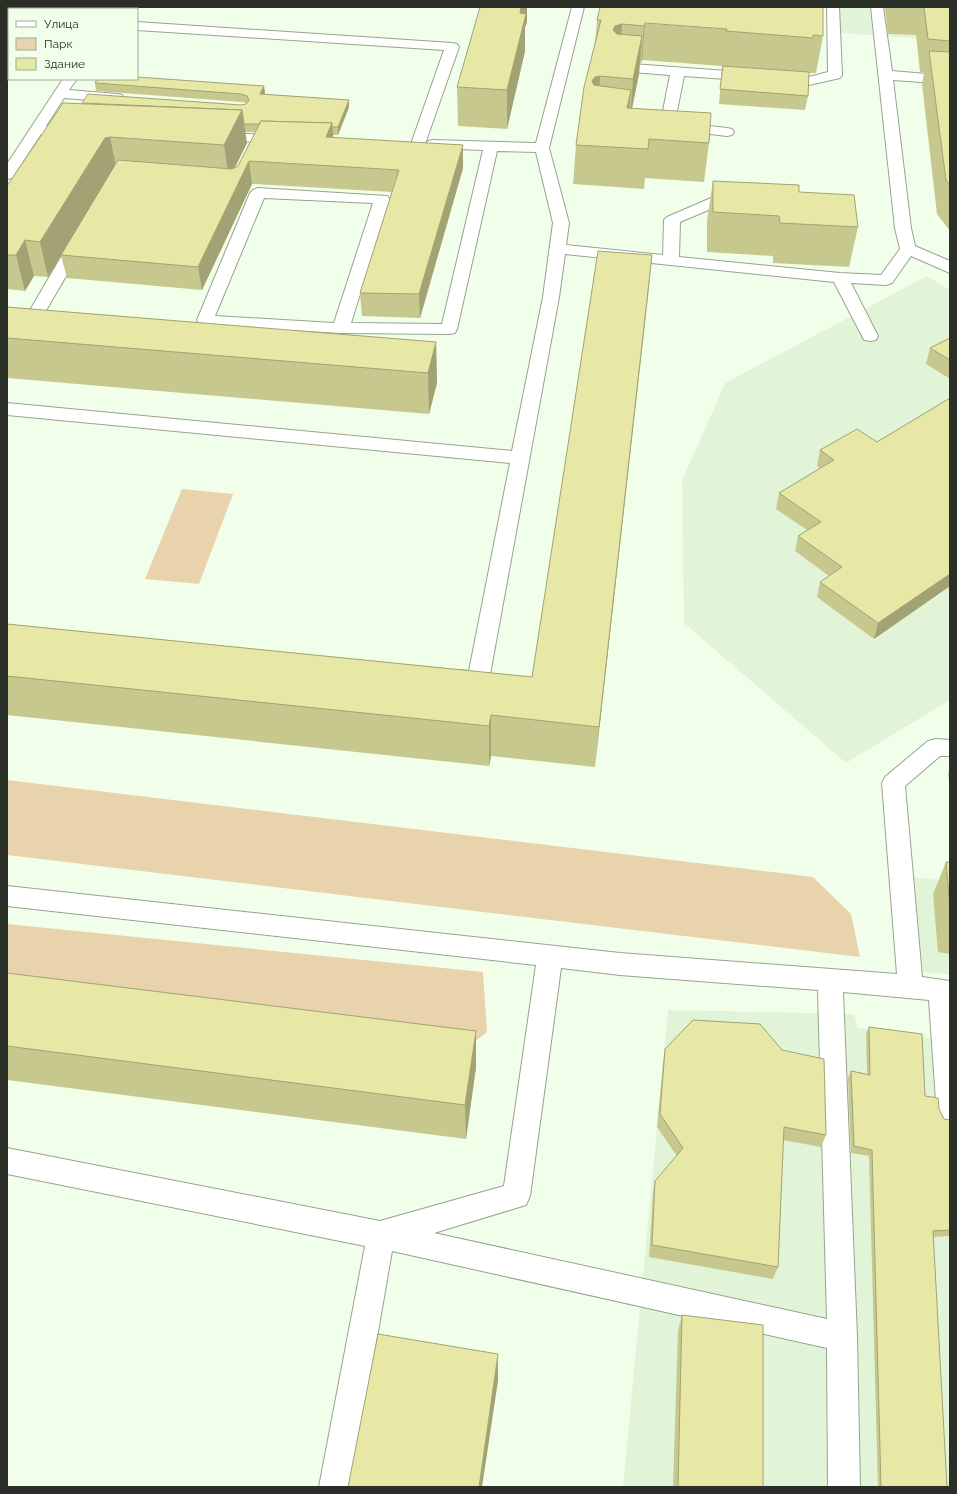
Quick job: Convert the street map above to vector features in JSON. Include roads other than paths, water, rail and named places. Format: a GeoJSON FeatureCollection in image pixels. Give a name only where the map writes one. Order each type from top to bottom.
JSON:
{"type":"FeatureCollection","features":[{"type":"Feature","properties":{"kind":"street"},"geometry":{"type":"LineString","coordinates":[[439,676],[478,680],[551,297],[562,223],[542,148],[578,7]]}},
{"type":"Feature","properties":{"kind":"street"},"geometry":{"type":"LineString","coordinates":[[619,67],[809,81],[835,75],[833,7]]}},
{"type":"Feature","properties":{"kind":"street"},"geometry":{"type":"LineString","coordinates":[[558,249],[840,278],[886,280],[908,249],[903,228],[877,7]]}},
{"type":"Feature","properties":{"kind":"street"},"geometry":{"type":"LineString","coordinates":[[138,26],[452,47],[418,144]]}},
{"type":"Feature","properties":{"kind":"street"},"geometry":{"type":"LineString","coordinates":[[668,126],[678,71]]}},
{"type":"Feature","properties":{"kind":"street"},"geometry":{"type":"LineString","coordinates":[[886,75],[950,80]]}},
{"type":"Feature","properties":{"kind":"street"},"geometry":{"type":"LineString","coordinates":[[7,175],[69,80]]}},
{"type":"Feature","properties":{"kind":"street"},"geometry":{"type":"LineString","coordinates":[[60,94],[132,99]]}},
{"type":"Feature","properties":{"kind":"street"},"geometry":{"type":"LineString","coordinates":[[652,125],[726,132]]}},
{"type":"Feature","properties":{"kind":"street"},"geometry":{"type":"LineString","coordinates":[[37,130],[92,132]]}},
{"type":"Feature","properties":{"kind":"street"},"geometry":{"type":"LineString","coordinates":[[203,136],[255,145],[298,139]]}},
{"type":"Feature","properties":{"kind":"street"},"geometry":{"type":"LineString","coordinates":[[402,143],[542,148]]}},
{"type":"Feature","properties":{"kind":"street"},"geometry":{"type":"LineString","coordinates":[[341,328],[382,199],[258,193],[205,320],[341,328],[449,329],[491,147]]}},
{"type":"Feature","properties":{"kind":"street"},"geometry":{"type":"LineString","coordinates":[[671,260],[672,220],[716,201],[752,203]]}},
{"type":"Feature","properties":{"kind":"street"},"geometry":{"type":"LineString","coordinates":[[7,320],[31,322],[88,225]]}},
{"type":"Feature","properties":{"kind":"street"},"geometry":{"type":"LineString","coordinates":[[908,249],[934,259],[950,268]]}},
{"type":"Feature","properties":{"kind":"street"},"geometry":{"type":"LineString","coordinates":[[840,278],[870,336]]}},
{"type":"Feature","properties":{"kind":"street"},"geometry":{"type":"LineString","coordinates":[[7,409],[520,458]]}},
{"type":"Feature","properties":{"kind":"street"},"geometry":{"type":"LineString","coordinates":[[910,986],[893,783],[936,747],[950,748]]}},
{"type":"Feature","properties":{"kind":"street"},"geometry":{"type":"LineString","coordinates":[[7,896],[620,964],[910,986],[945,991],[950,1115]]}},
{"type":"Feature","properties":{"kind":"street"},"geometry":{"type":"LineString","coordinates":[[381,1235],[516,1196],[550,956]]}},
{"type":"Feature","properties":{"kind":"street"},"geometry":{"type":"LineString","coordinates":[[830,980],[842,1336],[844,1487]]}},
{"type":"Feature","properties":{"kind":"street"},"geometry":{"type":"LineString","coordinates":[[7,1161],[381,1235],[842,1336]]}},
{"type":"Feature","properties":{"kind":"street"},"geometry":{"type":"LineString","coordinates":[[335,1487],[381,1235]]}}]}
